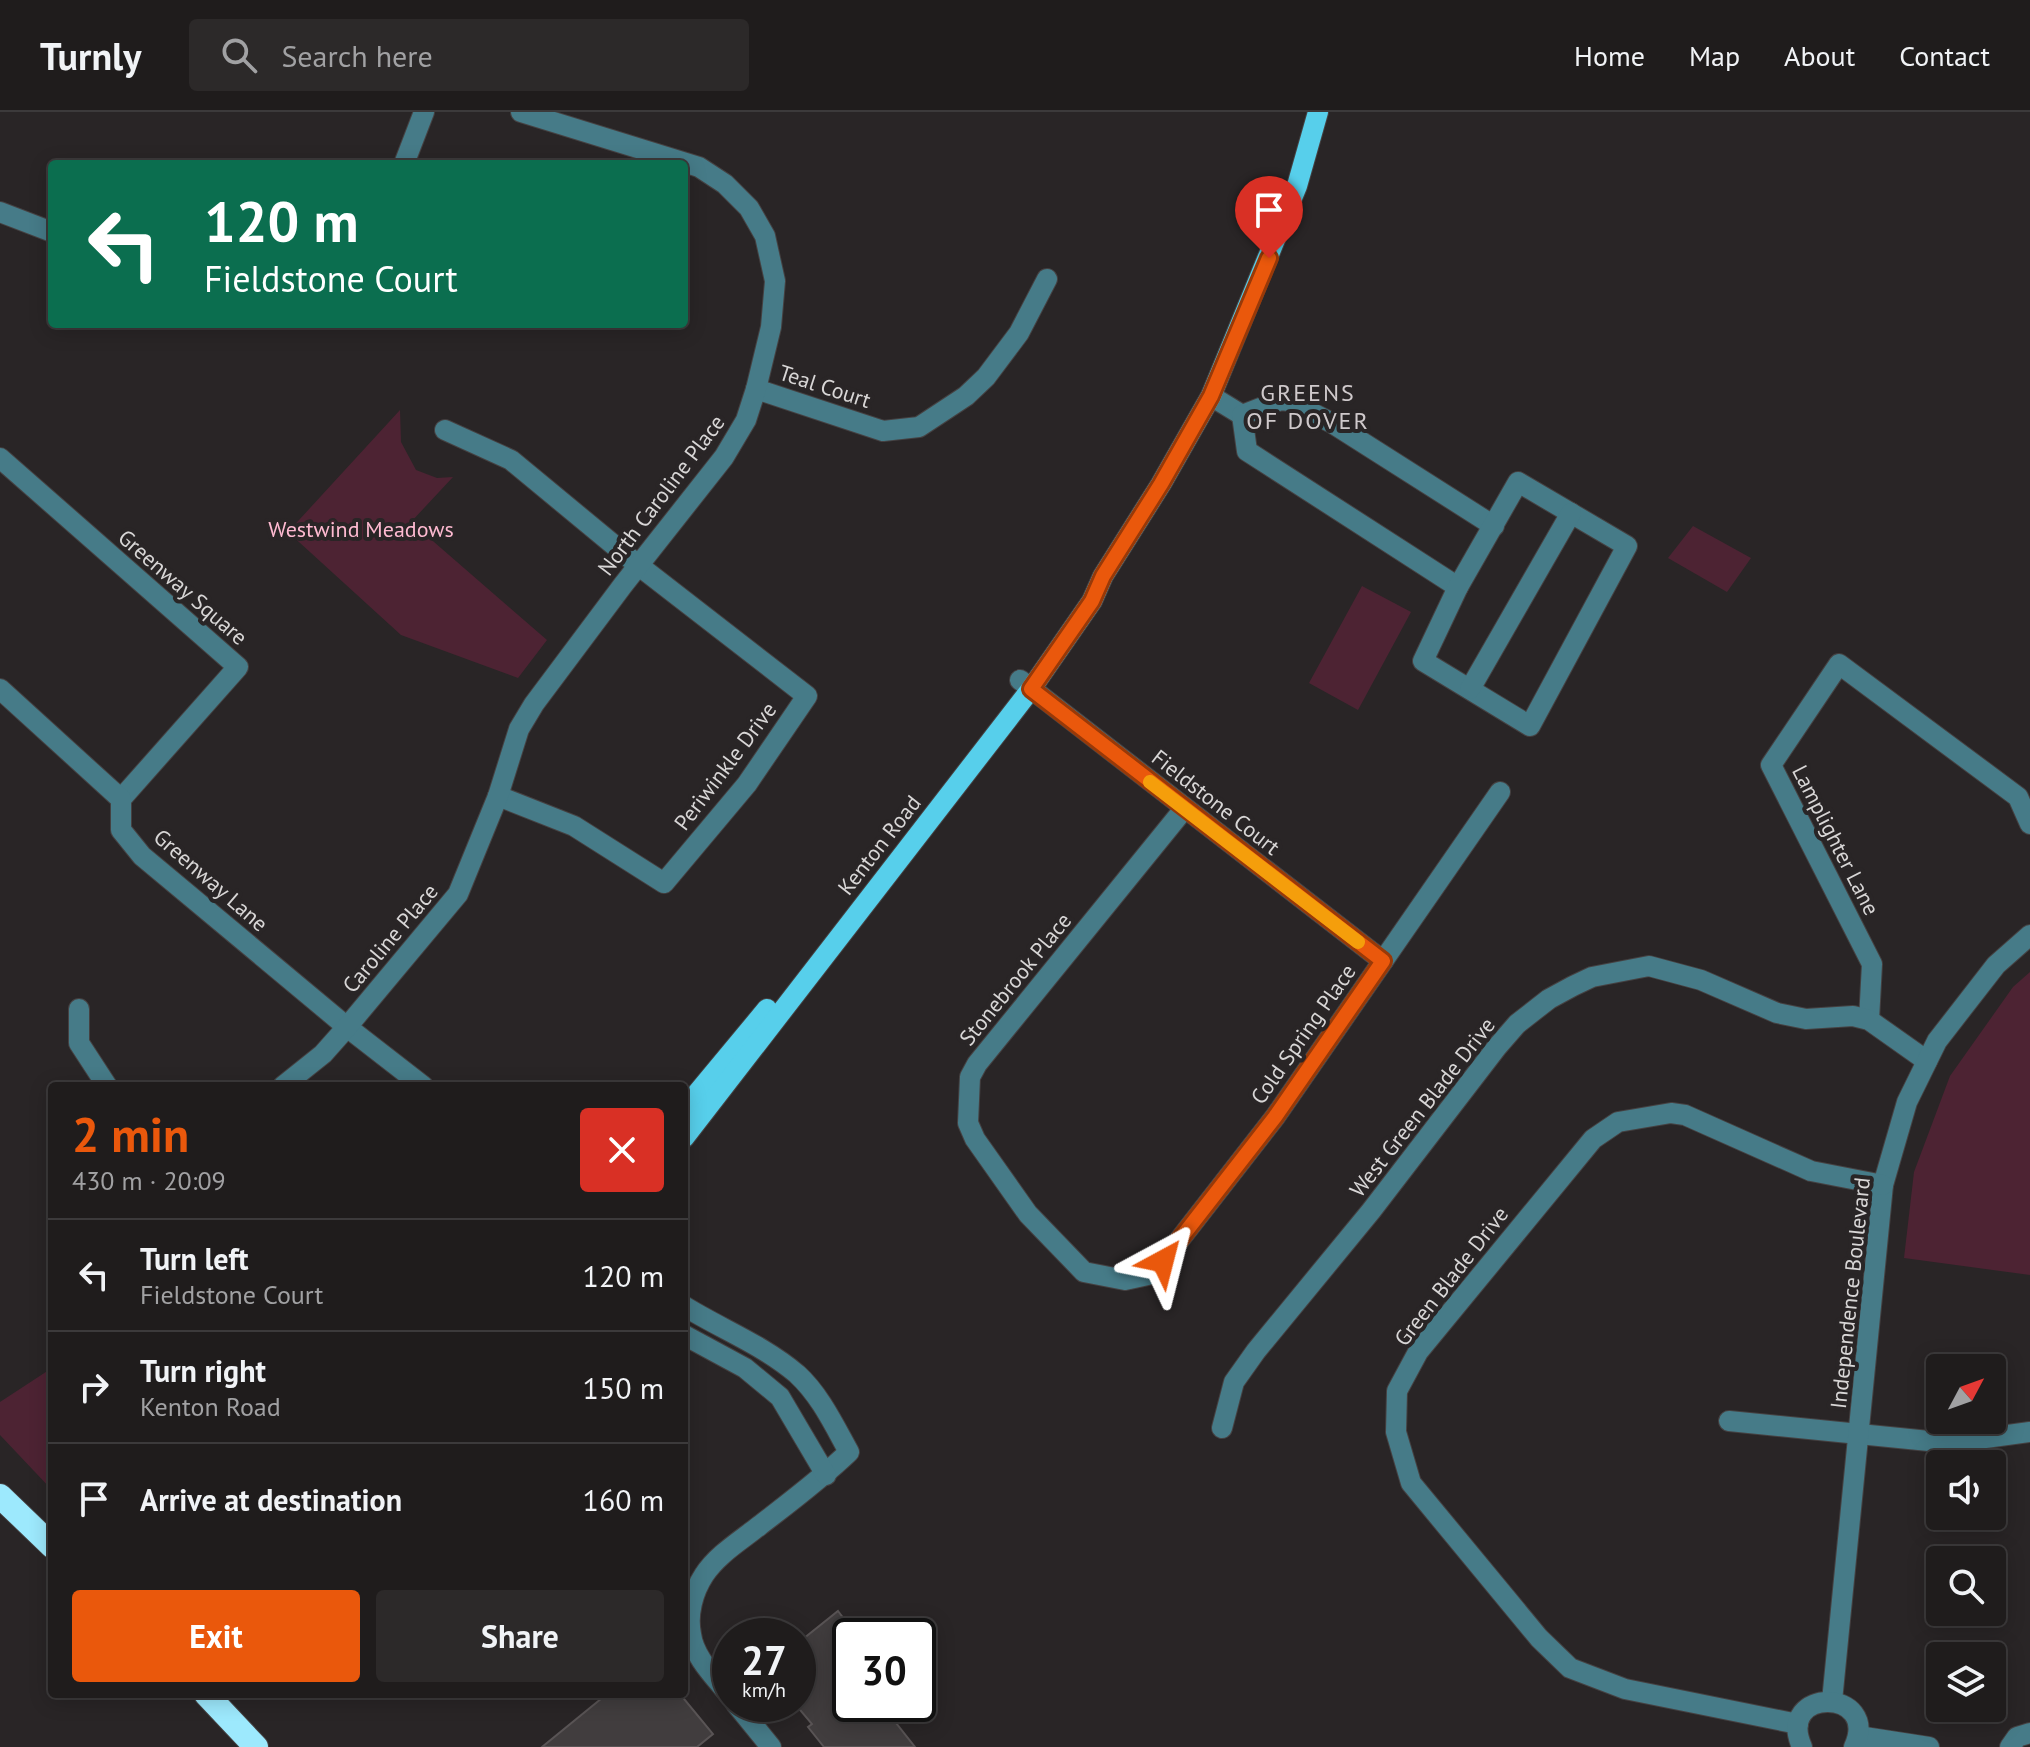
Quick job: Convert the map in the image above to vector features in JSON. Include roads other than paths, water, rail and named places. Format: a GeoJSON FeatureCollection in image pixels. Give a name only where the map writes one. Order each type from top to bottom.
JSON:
{"type":"FeatureCollection","features":[{"type":"Feature","properties":{"kind":"highway"},"geometry":{"type":"LineString","coordinates":[[0,1496],[48,1542]]}},
{"type":"Feature","properties":{"kind":"highway"},"geometry":{"type":"LineString","coordinates":[[212,1698],[256,1747]]}},
{"type":"Feature","properties":{"kind":"main road","name":"Kenton Road"},"geometry":{"type":"LineString","coordinates":[[688,1133],[1025,684],[1080,599],[1103,576],[1161,484],[1211,396],[1297,186],[1318,112]]}},
{"type":"Feature","properties":{"kind":"main road","name":"Kenton Road"},"geometry":{"type":"LineString","coordinates":[[688,1104],[1025,684]]}},
{"type":"Feature","properties":{"kind":"street"},"geometry":{"type":"LineString","coordinates":[[406,160],[424,112]]}},
{"type":"Feature","properties":{"kind":"street","name":"North Caroline Place"},"geometry":{"type":"LineString","coordinates":[[521,112],[676,160]]}},
{"type":"Feature","properties":{"kind":"street","name":"North Caroline Place"},"geometry":{"type":"LineString","coordinates":[[498,796],[519,729],[534,704],[724,457],[746,420],[756,389],[771,327],[775,281],[765,236],[749,208],[725,184],[688,164]]}},
{"type":"Feature","properties":{"kind":"street"},"geometry":{"type":"LineString","coordinates":[[0,212],[48,230]]}},
{"type":"Feature","properties":{"kind":"street","name":"Teal Court"},"geometry":{"type":"LineString","coordinates":[[756,389],[883,431],[919,427],[966,396],[986,377],[1019,333],[1047,279]]}},
{"type":"Feature","properties":{"kind":"street"},"geometry":{"type":"LineString","coordinates":[[1211,396],[1242,415]]}},
{"type":"Feature","properties":{"kind":"street"},"geometry":{"type":"LineString","coordinates":[[1242,415],[1281,400],[1289,401],[1332,423],[1494,526]]}},
{"type":"Feature","properties":{"kind":"street"},"geometry":{"type":"LineString","coordinates":[[1242,415],[1247,451],[1458,587]]}},
{"type":"Feature","properties":{"kind":"street"},"geometry":{"type":"LineString","coordinates":[[445,430],[511,460],[638,565]]}},
{"type":"Feature","properties":{"kind":"street","name":"Greenway Square"},"geometry":{"type":"LineString","coordinates":[[0,458],[238,667],[121,799]]}},
{"type":"Feature","properties":{"kind":"street"},"geometry":{"type":"LineString","coordinates":[[1518,482],[1571,513],[1627,546],[1530,726],[1423,661],[1458,587],[1518,482]]}},
{"type":"Feature","properties":{"kind":"street"},"geometry":{"type":"LineString","coordinates":[[1470,689],[1571,513]]}},
{"type":"Feature","properties":{"kind":"street","name":"Periwinkle Drive"},"geometry":{"type":"LineString","coordinates":[[498,796],[574,826],[664,883],[747,784],[807,696],[638,565]]}},
{"type":"Feature","properties":{"kind":"street","name":"Lamplighter Lane"},"geometry":{"type":"LineString","coordinates":[[1869,1020],[1872,964],[1771,765],[1839,664],[2018,797],[2030,824]]}},
{"type":"Feature","properties":{"kind":"street","name":"Fieldstone Court"},"geometry":{"type":"LineString","coordinates":[[1025,684],[1383,961]]}},
{"type":"Feature","properties":{"kind":"street"},"geometry":{"type":"LineString","coordinates":[[0,689],[121,799]]}},
{"type":"Feature","properties":{"kind":"street","name":"Cold Spring Place"},"geometry":{"type":"LineString","coordinates":[[1125,1280],[1148,1275],[1163,1261],[1275,1117],[1500,792]]}},
{"type":"Feature","properties":{"kind":"street","name":"Caroline Place"},"geometry":{"type":"LineString","coordinates":[[288,1082],[323,1054],[458,894],[498,796]]}},
{"type":"Feature","properties":{"kind":"street","name":"Greenway Lane"},"geometry":{"type":"LineString","coordinates":[[121,799],[121,830],[142,856],[418,1082]]}},
{"type":"Feature","properties":{"kind":"street","name":"Stonebrook Place"},"geometry":{"type":"LineString","coordinates":[[1125,1280],[1084,1272],[1028,1214],[975,1139],[968,1123],[970,1077],[977,1064],[1184,809]]}},
{"type":"Feature","properties":{"kind":"street","name":"Independence Boulevard"},"geometry":{"type":"LineString","coordinates":[[1832,1701],[1883,1185],[1907,1102],[1937,1041],[1996,965],[2030,935]]}},
{"type":"Feature","properties":{"kind":"street","name":"West Green Blade Drive"},"geometry":{"type":"LineString","coordinates":[[1222,1428],[1234,1382],[1256,1351],[1371,1211],[1497,1047],[1517,1024],[1549,999],[1592,977],[1649,966],[1701,980],[1777,1013],[1806,1019],[1853,1016],[1869,1020]]}},
{"type":"Feature","properties":{"kind":"street"},"geometry":{"type":"LineString","coordinates":[[79,1009],[79,1043],[104,1082]]}},
{"type":"Feature","properties":{"kind":"street"},"geometry":{"type":"LineString","coordinates":[[1869,1020],[1927,1061]]}},
{"type":"Feature","properties":{"kind":"street","name":"Green Blade Drive"},"geometry":{"type":"LineString","coordinates":[[1798,1724],[1625,1689],[1570,1668],[1539,1638],[1411,1483],[1396,1432],[1397,1391],[1418,1352],[1593,1139],[1618,1122],[1671,1113],[1685,1115],[1811,1171],[1883,1185]]}},
{"type":"Feature","properties":{"kind":"street"},"geometry":{"type":"LineString","coordinates":[[688,1308],[760,1347],[799,1376],[817,1397],[849,1452],[826,1475],[720,1556],[705,1573],[696,1590],[690,1614],[691,1637],[701,1660],[712,1674]]}},
{"type":"Feature","properties":{"kind":"street"},"geometry":{"type":"LineString","coordinates":[[688,1337],[745,1368],[780,1397],[826,1475]]}},
{"type":"Feature","properties":{"kind":"street"},"geometry":{"type":"LineString","coordinates":[[1729,1421],[1949,1443],[2030,1432]]}},
{"type":"Feature","properties":{"kind":"street"},"geometry":{"type":"LineString","coordinates":[[1802,1747],[1798,1724],[1805,1711],[1811,1706],[1832,1701],[1847,1707],[1853,1714],[1857,1721],[1856,1742],[1929,1747]]}},
{"type":"Feature","properties":{"kind":"street"},"geometry":{"type":"LineString","coordinates":[[751,1722],[771,1747]]}},
{"type":"Feature","properties":{"kind":"street"},"geometry":{"type":"LineString","coordinates":[[2010,1747],[2017,1737],[2030,1733]]}},
{"type":"Feature","properties":{"kind":"district","name":"GREENS OF DOVER"},"geometry":{"type":"Point","coordinates":[1308,406]}},
{"type":"Feature","properties":{"kind":"park label","name":"Westwind Meadows"},"geometry":{"type":"Point","coordinates":[361,529]}}]}
